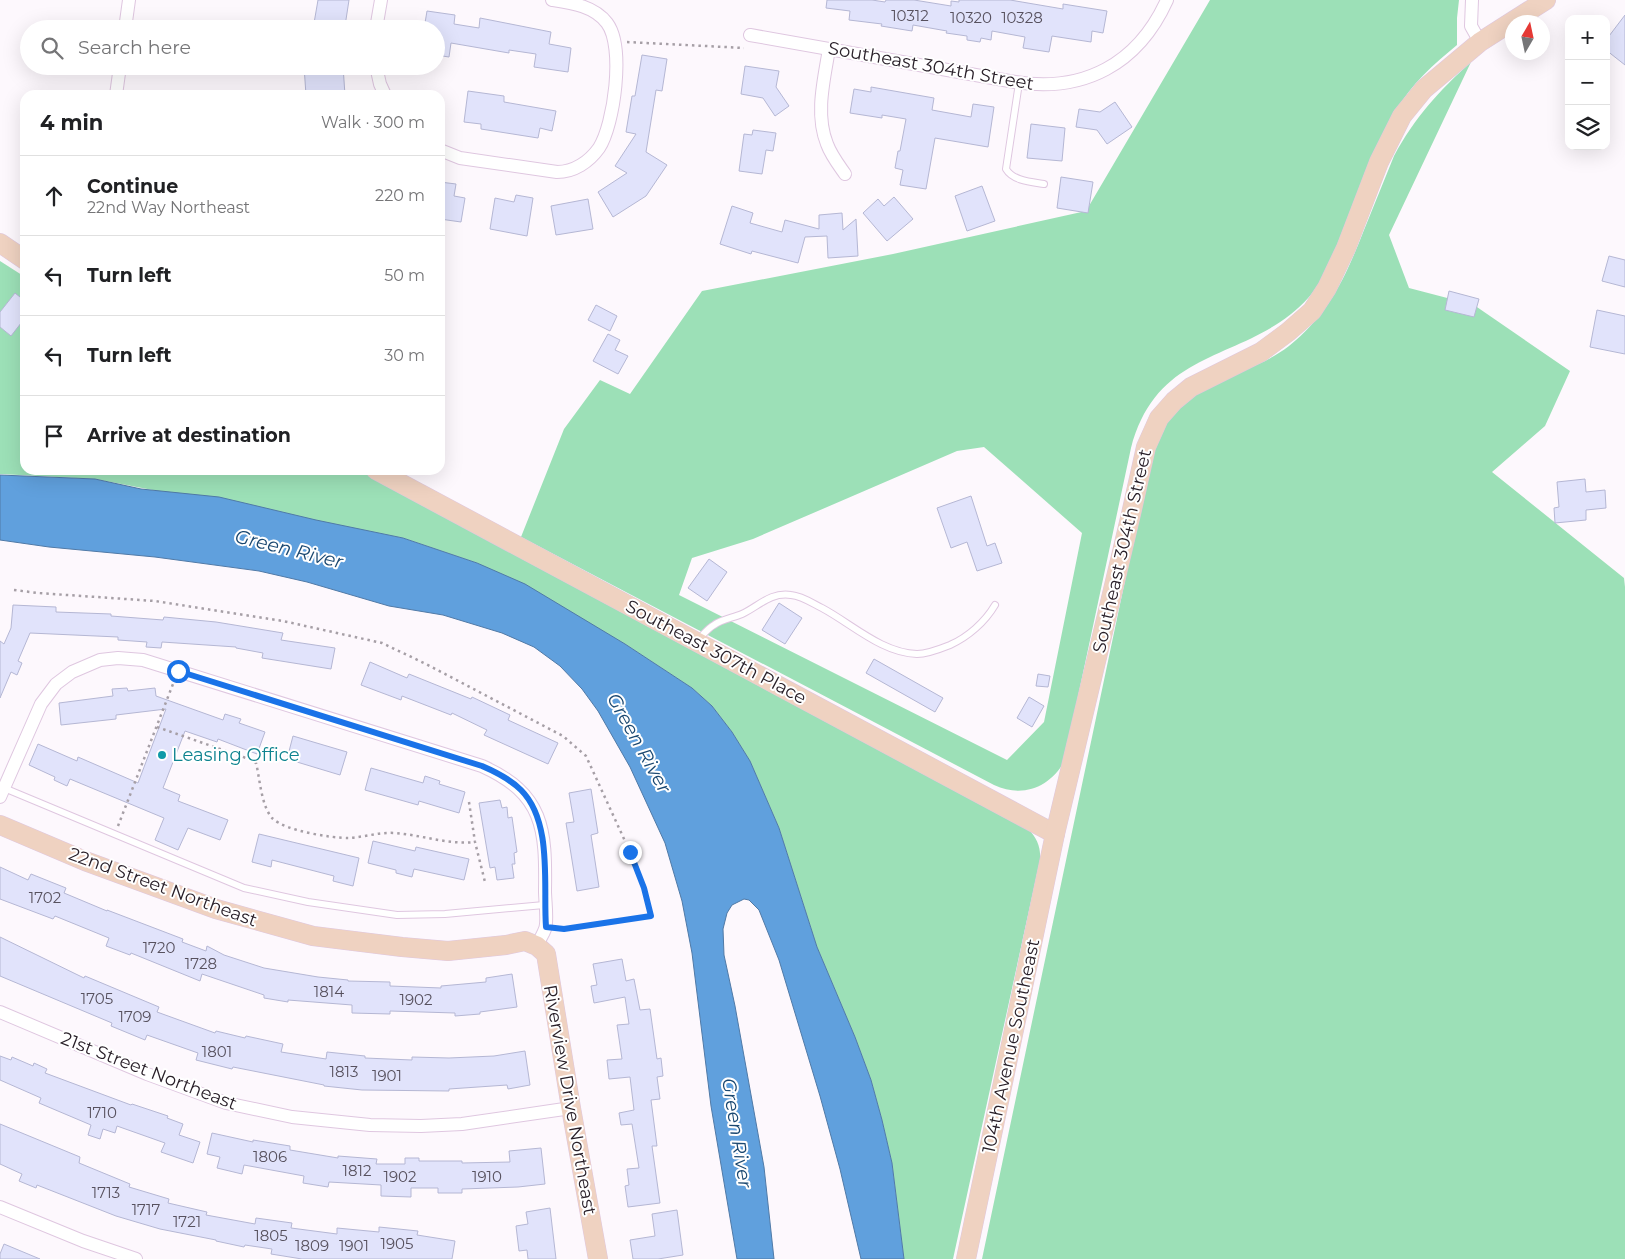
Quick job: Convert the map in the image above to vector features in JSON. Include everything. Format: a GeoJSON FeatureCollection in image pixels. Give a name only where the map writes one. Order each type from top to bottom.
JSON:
{"type":"FeatureCollection","features":[{"type":"Feature","properties":{"kind":"street"},"geometry":{"type":"LineString","coordinates":[[126,20],[129,0]]}},
{"type":"Feature","properties":{"kind":"street"},"geometry":{"type":"LineString","coordinates":[[378,20],[381,0]]}},
{"type":"Feature","properties":{"kind":"street"},"geometry":{"type":"LineString","coordinates":[[445,152],[460,158],[530,170],[557,172],[571,170],[587,160],[600,146],[609,122],[616,81],[617,61],[615,42],[611,30],[604,20],[589,10],[570,3],[552,0]]}},
{"type":"Feature","properties":{"kind":"street","name":"Southeast 304th Street"},"geometry":{"type":"LineString","coordinates":[[750,35],[1019,83],[1034,85],[1066,83],[1103,71],[1124,58],[1143,42],[1158,20],[1167,0]]}},
{"type":"Feature","properties":{"kind":"street"},"geometry":{"type":"LineString","coordinates":[[1472,0],[1471,26],[1480,42]]}},
{"type":"Feature","properties":{"kind":"street","name":"Southeast 304th Street"},"geometry":{"type":"LineString","coordinates":[[1056,834],[1146,447],[1159,418],[1174,401],[1191,387],[1261,352],[1312,311],[1327,288],[1342,256],[1379,162],[1402,116],[1424,90],[1480,42],[1546,0]]}},
{"type":"Feature","properties":{"kind":"street"},"geometry":{"type":"LineString","coordinates":[[829,49],[821,118],[827,145],[832,157],[845,174]]}},
{"type":"Feature","properties":{"kind":"street"},"geometry":{"type":"LineString","coordinates":[[117,90],[119,75]]}},
{"type":"Feature","properties":{"kind":"street"},"geometry":{"type":"LineString","coordinates":[[378,75],[383,90]]}},
{"type":"Feature","properties":{"kind":"street"},"geometry":{"type":"LineString","coordinates":[[0,243],[20,257]]}},
{"type":"Feature","properties":{"kind":"street","name":"Southeast 307th Place"},"geometry":{"type":"LineString","coordinates":[[385,475],[1056,834]]}},
{"type":"Feature","properties":{"kind":"street"},"geometry":{"type":"LineString","coordinates":[[2,792],[42,704],[56,684],[72,672],[100,660],[118,658],[142,660],[482,766],[502,775],[522,790],[538,816],[545,861],[544,904],[546,927],[536,946]]}},
{"type":"Feature","properties":{"kind":"street","name":"22nd Street Northeast"},"geometry":{"type":"LineString","coordinates":[[0,825],[85,861],[216,909],[313,936],[402,947],[448,950],[506,945],[525,941],[536,946]]}},
{"type":"Feature","properties":{"kind":"street","name":"104th Avenue Southeast"},"geometry":{"type":"LineString","coordinates":[[966,1259],[1056,834]]}},
{"type":"Feature","properties":{"kind":"street","name":"Riverview Drive Northeast"},"geometry":{"type":"LineString","coordinates":[[536,946],[546,954],[570,1108],[598,1259]]}},
{"type":"Feature","properties":{"kind":"street","name":"21st Street Northeast"},"geometry":{"type":"LineString","coordinates":[[0,1012],[147,1074],[226,1103],[292,1117],[370,1125],[421,1126],[462,1124],[570,1108]]}},
{"type":"Feature","properties":{"kind":"street"},"geometry":{"type":"LineString","coordinates":[[0,1207],[83,1241],[136,1259]]}},
{"type":"Feature","properties":{"kind":"lane"},"geometry":{"type":"LineString","coordinates":[[1019,83],[1006,168],[1014,176],[1044,184]]}},
{"type":"Feature","properties":{"kind":"lane"},"geometry":{"type":"LineString","coordinates":[[696,642],[713,625],[743,614],[768,598],[792,595],[806,599],[841,618],[882,644],[902,652],[918,654],[938,650],[955,642],[989,616],[995,605]]}},
{"type":"Feature","properties":{"kind":"lane"},"geometry":{"type":"LineString","coordinates":[[2,792],[244,888],[308,902],[397,915],[446,914],[544,904]]}},
{"type":"Feature","properties":{"kind":"path"},"geometry":{"type":"LineString","coordinates":[[615,42],[748,48],[750,35]]}},
{"type":"Feature","properties":{"kind":"path"},"geometry":{"type":"LineString","coordinates":[[14,590],[38,594],[155,601],[283,622],[382,643],[563,736],[586,756],[630,852],[644,888],[651,916],[564,929],[546,927]]}},
{"type":"Feature","properties":{"kind":"path"},"geometry":{"type":"LineString","coordinates":[[114,835],[178,671]]}},
{"type":"Feature","properties":{"kind":"path"},"geometry":{"type":"LineString","coordinates":[[157,727],[256,763],[265,806],[272,817],[281,824],[332,837],[351,838],[371,834],[393,833],[435,840],[475,842]]}},
{"type":"Feature","properties":{"kind":"path"},"geometry":{"type":"LineString","coordinates":[[469,802],[475,842],[485,882]]}},
{"type":"Feature","properties":{"kind":"green space"},"geometry":{"type":"Polygon","coordinates":[[[1210,0],[1459,0],[1457,45],[1416,83],[1396,111],[1337,250],[1316,288],[1309,297],[1285,318],[1260,334],[1184,371],[1162,389],[1144,414],[1131,448],[1064,762],[1058,771],[1043,784],[1034,788],[1015,791],[994,785],[521,537],[564,429],[600,380],[630,394],[702,291],[893,254],[1086,211],[1210,0]],[[984,447],[957,451],[753,539],[692,558],[679,595],[1007,760],[1044,722],[1082,533],[984,447]]]}},
{"type":"Feature","properties":{"kind":"green space"},"geometry":{"type":"Polygon","coordinates":[[[1471,62],[1389,235],[1409,288],[1474,305],[1570,371],[1545,426],[1492,472],[1624,578],[1625,1259],[982,1259],[1154,443],[1166,424],[1181,407],[1199,392],[1208,386],[1264,362],[1281,352],[1303,334],[1315,321],[1326,307],[1343,278],[1394,156],[1402,142],[1428,105],[1471,62]]]}},
{"type":"Feature","properties":{"kind":"green space"},"geometry":{"type":"Polygon","coordinates":[[[0,261],[20,274],[20,475],[384,475],[1028,829],[1038,843],[1040,860],[953,1259],[904,1259],[892,1163],[871,1080],[817,947],[779,828],[750,761],[732,732],[712,706],[692,688],[625,644],[477,563],[403,538],[95,479],[0,474],[0,261]]]}},
{"type":"Feature","properties":{"kind":"water","name":"Green River"},"geometry":{"type":"Polygon","coordinates":[[[0,475],[95,479],[141,489],[219,497],[403,538],[477,563],[525,584],[625,644],[692,688],[712,706],[732,732],[750,761],[779,828],[817,947],[871,1080],[892,1163],[904,1259],[861,1259],[840,1169],[820,1096],[779,960],[759,910],[749,900],[744,899],[732,905],[727,913],[723,929],[724,955],[764,1167],[774,1259],[737,1259],[711,1106],[692,953],[682,901],[665,843],[630,767],[598,711],[582,689],[560,666],[534,647],[502,633],[443,615],[389,606],[307,582],[259,571],[155,557],[49,547],[0,540],[0,475]]]}},
{"type":"Feature","properties":{"kind":"building"},"geometry":{"type":"Polygon","coordinates":[[[318,0],[349,0],[346,20],[315,20],[318,0]]]}},
{"type":"Feature","properties":{"kind":"building"},"geometry":{"type":"Polygon","coordinates":[[[827,0],[872,0],[885,2],[886,0],[914,0],[951,6],[951,1],[959,2],[959,0],[1010,0],[1063,9],[1063,4],[1107,11],[1103,33],[1092,31],[1091,42],[1052,36],[1049,52],[1023,48],[1025,37],[992,31],[991,40],[981,38],[980,42],[967,40],[967,36],[913,25],[912,31],[881,26],[882,24],[849,20],[850,11],[826,8],[827,0]]]}},
{"type":"Feature","properties":{"kind":"building"},"geometry":{"type":"Polygon","coordinates":[[[427,11],[455,15],[454,24],[479,28],[480,18],[551,32],[549,44],[571,48],[568,72],[534,67],[536,54],[509,50],[509,53],[451,43],[449,57],[445,56],[445,20],[426,20],[427,11]]]}},
{"type":"Feature","properties":{"kind":"building"},"geometry":{"type":"Polygon","coordinates":[[[1625,15],[1625,65],[1610,53],[1610,35],[1625,15]]]}},
{"type":"Feature","properties":{"kind":"building"},"geometry":{"type":"Polygon","coordinates":[[[642,55],[667,59],[662,91],[656,90],[646,152],[667,165],[646,196],[613,217],[598,192],[627,173],[615,166],[636,134],[626,132],[642,55]]]}},
{"type":"Feature","properties":{"kind":"building"},"geometry":{"type":"Polygon","coordinates":[[[745,66],[779,71],[776,87],[789,106],[775,116],[763,98],[741,94],[745,66]]]}},
{"type":"Feature","properties":{"kind":"building"},"geometry":{"type":"Polygon","coordinates":[[[305,75],[344,75],[345,90],[306,90],[305,75]]]}},
{"type":"Feature","properties":{"kind":"building"},"geometry":{"type":"Polygon","coordinates":[[[871,87],[934,98],[932,110],[971,117],[973,104],[994,107],[988,147],[935,138],[926,189],[900,185],[903,170],[895,168],[906,119],[882,115],[882,118],[850,113],[854,89],[871,92],[871,87]]]}},
{"type":"Feature","properties":{"kind":"building"},"geometry":{"type":"Polygon","coordinates":[[[468,91],[504,96],[504,102],[556,111],[552,131],[540,128],[538,138],[481,129],[481,124],[464,122],[468,91]]]}},
{"type":"Feature","properties":{"kind":"building"},"geometry":{"type":"Polygon","coordinates":[[[1115,102],[1132,127],[1107,144],[1097,130],[1076,127],[1079,109],[1100,112],[1115,102]]]}},
{"type":"Feature","properties":{"kind":"building"},"geometry":{"type":"Polygon","coordinates":[[[1031,124],[1065,128],[1062,161],[1027,158],[1031,124]]]}},
{"type":"Feature","properties":{"kind":"building"},"geometry":{"type":"Polygon","coordinates":[[[753,130],[776,133],[773,151],[766,150],[762,174],[739,171],[744,134],[752,135],[753,130]]]}},
{"type":"Feature","properties":{"kind":"building"},"geometry":{"type":"Polygon","coordinates":[[[1061,177],[1093,182],[1088,213],[1057,208],[1061,177]]]}},
{"type":"Feature","properties":{"kind":"building"},"geometry":{"type":"Polygon","coordinates":[[[445,183],[456,184],[454,196],[465,198],[461,222],[445,220],[445,183]]]}},
{"type":"Feature","properties":{"kind":"building"},"geometry":{"type":"Polygon","coordinates":[[[982,186],[995,221],[967,231],[955,196],[982,186]]]}},
{"type":"Feature","properties":{"kind":"building"},"geometry":{"type":"Polygon","coordinates":[[[516,195],[533,198],[527,236],[490,229],[495,198],[514,202],[516,195]]]}},
{"type":"Feature","properties":{"kind":"building"},"geometry":{"type":"Polygon","coordinates":[[[894,197],[913,219],[887,241],[863,213],[878,199],[884,206],[894,197]]]}},
{"type":"Feature","properties":{"kind":"building"},"geometry":{"type":"Polygon","coordinates":[[[588,199],[593,229],[556,235],[551,206],[588,199]]]}},
{"type":"Feature","properties":{"kind":"building"},"geometry":{"type":"Polygon","coordinates":[[[732,206],[753,213],[750,223],[782,232],[785,220],[819,229],[819,215],[842,213],[843,230],[856,219],[858,256],[828,258],[827,236],[805,237],[798,263],[752,251],[751,254],[720,244],[732,206]]]}},
{"type":"Feature","properties":{"kind":"building"},"geometry":{"type":"Polygon","coordinates":[[[1609,256],[1625,260],[1625,287],[1602,281],[1609,256]]]}},
{"type":"Feature","properties":{"kind":"building"},"geometry":{"type":"Polygon","coordinates":[[[1449,291],[1479,299],[1474,317],[1445,310],[1449,291]]]}},
{"type":"Feature","properties":{"kind":"building"},"geometry":{"type":"Polygon","coordinates":[[[15,293],[20,297],[20,324],[11,336],[0,327],[0,312],[15,293]]]}},
{"type":"Feature","properties":{"kind":"building"},"geometry":{"type":"Polygon","coordinates":[[[596,305],[617,316],[610,331],[588,320],[596,305]]]}},
{"type":"Feature","properties":{"kind":"building"},"geometry":{"type":"Polygon","coordinates":[[[1597,310],[1625,316],[1625,354],[1590,347],[1597,310]]]}},
{"type":"Feature","properties":{"kind":"building"},"geometry":{"type":"Polygon","coordinates":[[[608,334],[620,340],[615,350],[628,356],[618,374],[593,361],[608,334]]]}},
{"type":"Feature","properties":{"kind":"building"},"geometry":{"type":"Polygon","coordinates":[[[1585,479],[1586,492],[1605,490],[1606,508],[1586,510],[1586,520],[1555,523],[1554,508],[1559,507],[1557,482],[1585,479]]]}},
{"type":"Feature","properties":{"kind":"building"},"geometry":{"type":"Polygon","coordinates":[[[971,496],[987,546],[995,543],[1002,563],[977,571],[967,542],[951,548],[937,508],[971,496]]]}},
{"type":"Feature","properties":{"kind":"building"},"geometry":{"type":"Polygon","coordinates":[[[709,559],[727,572],[707,601],[688,588],[709,559]]]}},
{"type":"Feature","properties":{"kind":"building"},"geometry":{"type":"Polygon","coordinates":[[[779,603],[802,618],[785,644],[762,630],[779,603]]]}},
{"type":"Feature","properties":{"kind":"building"},"geometry":{"type":"Polygon","coordinates":[[[13,605],[56,607],[56,612],[111,614],[111,616],[163,620],[164,617],[216,622],[283,633],[281,640],[335,648],[331,669],[262,658],[263,653],[236,647],[162,642],[161,648],[146,647],[147,642],[118,640],[118,637],[30,633],[18,661],[22,663],[17,675],[11,672],[0,698],[0,641],[4,644],[11,628],[13,605]]]}},
{"type":"Feature","properties":{"kind":"building"},"geometry":{"type":"Polygon","coordinates":[[[874,659],[943,698],[935,712],[866,673],[874,659]]]}},
{"type":"Feature","properties":{"kind":"building"},"geometry":{"type":"Polygon","coordinates":[[[370,662],[407,678],[409,674],[471,699],[472,697],[510,715],[508,720],[558,743],[548,764],[484,735],[487,730],[452,713],[451,715],[402,696],[401,700],[361,685],[370,662]]]}},
{"type":"Feature","properties":{"kind":"building"},"geometry":{"type":"Polygon","coordinates":[[[1038,674],[1050,676],[1048,687],[1036,686],[1038,674]]]}},
{"type":"Feature","properties":{"kind":"building"},"geometry":{"type":"Polygon","coordinates":[[[127,688],[128,691],[155,688],[156,696],[223,720],[225,714],[241,719],[239,723],[265,732],[257,754],[218,739],[217,742],[185,731],[163,788],[180,795],[178,801],[228,820],[220,840],[188,828],[178,850],[155,840],[164,818],[70,779],[67,786],[54,780],[55,777],[29,765],[38,744],[77,761],[78,757],[138,783],[166,709],[116,715],[116,719],[61,725],[59,703],[113,696],[112,689],[127,688]]]}},
{"type":"Feature","properties":{"kind":"building"},"geometry":{"type":"Polygon","coordinates":[[[1029,697],[1044,706],[1032,727],[1017,718],[1029,697]]]}},
{"type":"Feature","properties":{"kind":"building"},"geometry":{"type":"Polygon","coordinates":[[[293,736],[347,752],[340,775],[287,759],[293,736]]]}},
{"type":"Feature","properties":{"kind":"building"},"geometry":{"type":"Polygon","coordinates":[[[371,768],[423,783],[425,776],[440,781],[439,784],[465,792],[459,813],[419,801],[418,805],[365,790],[371,768]]]}},
{"type":"Feature","properties":{"kind":"building"},"geometry":{"type":"Polygon","coordinates":[[[591,789],[598,833],[591,835],[599,887],[577,891],[566,823],[574,822],[569,793],[591,789]]]}},
{"type":"Feature","properties":{"kind":"building"},"geometry":{"type":"Polygon","coordinates":[[[500,800],[502,808],[507,807],[508,818],[512,817],[517,852],[514,853],[515,864],[512,864],[514,878],[497,880],[495,867],[490,868],[479,803],[500,800]]]}},
{"type":"Feature","properties":{"kind":"building"},"geometry":{"type":"Polygon","coordinates":[[[259,834],[359,858],[353,886],[333,881],[334,876],[272,860],[271,867],[252,862],[259,834]]]}},
{"type":"Feature","properties":{"kind":"building"},"geometry":{"type":"Polygon","coordinates":[[[373,841],[415,851],[416,847],[469,859],[464,880],[414,869],[412,877],[396,873],[396,870],[368,863],[373,841]]]}},
{"type":"Feature","properties":{"kind":"building"},"geometry":{"type":"Polygon","coordinates":[[[0,867],[28,880],[31,874],[66,888],[64,893],[183,939],[182,942],[206,951],[207,946],[224,955],[264,968],[348,981],[390,982],[390,986],[441,988],[441,986],[486,982],[486,978],[512,974],[517,1007],[480,1012],[480,1014],[455,1016],[455,1013],[390,1011],[390,1014],[352,1013],[352,1005],[288,1000],[288,1002],[264,998],[264,995],[202,974],[200,981],[131,953],[130,955],[106,946],[109,938],[55,916],[53,919],[0,899],[0,867]]]}},
{"type":"Feature","properties":{"kind":"building"},"geometry":{"type":"Polygon","coordinates":[[[0,937],[84,978],[85,976],[159,1007],[157,1012],[215,1033],[216,1031],[283,1044],[281,1052],[326,1059],[327,1052],[365,1056],[365,1058],[412,1060],[412,1057],[494,1056],[525,1051],[530,1085],[508,1089],[507,1085],[449,1089],[449,1091],[362,1090],[324,1086],[233,1067],[232,1069],[196,1060],[198,1053],[147,1035],[145,1040],[111,1026],[112,1023],[0,976],[0,937]]]}},
{"type":"Feature","properties":{"kind":"building"},"geometry":{"type":"Polygon","coordinates":[[[622,959],[626,981],[634,979],[640,1010],[650,1009],[657,1059],[661,1058],[663,1076],[657,1077],[660,1099],[651,1100],[657,1146],[652,1146],[660,1203],[628,1207],[625,1186],[629,1185],[627,1169],[639,1168],[632,1124],[621,1125],[619,1113],[634,1110],[630,1077],[609,1079],[607,1060],[622,1059],[617,1025],[629,1024],[625,997],[594,1003],[591,986],[597,985],[593,964],[622,959]]]}},
{"type":"Feature","properties":{"kind":"building"},"geometry":{"type":"Polygon","coordinates":[[[0,1056],[11,1060],[12,1057],[33,1066],[34,1063],[47,1069],[45,1073],[131,1105],[168,1116],[167,1118],[183,1124],[179,1135],[200,1142],[193,1163],[161,1152],[165,1143],[117,1126],[115,1133],[103,1129],[100,1139],[88,1135],[91,1125],[39,1103],[41,1098],[0,1080],[0,1056]]]}},
{"type":"Feature","properties":{"kind":"building"},"geometry":{"type":"Polygon","coordinates":[[[0,1124],[80,1157],[79,1163],[130,1184],[129,1187],[169,1199],[168,1203],[207,1212],[206,1215],[255,1224],[256,1218],[292,1223],[291,1228],[337,1234],[337,1228],[379,1232],[379,1227],[418,1231],[417,1235],[455,1241],[452,1259],[302,1259],[271,1254],[272,1249],[245,1245],[244,1247],[160,1229],[116,1216],[37,1185],[36,1188],[19,1181],[22,1174],[0,1164],[0,1124]]]}},
{"type":"Feature","properties":{"kind":"building"},"geometry":{"type":"Polygon","coordinates":[[[212,1133],[253,1142],[253,1140],[290,1146],[290,1150],[338,1158],[338,1156],[377,1159],[376,1164],[405,1164],[405,1158],[419,1158],[419,1161],[462,1161],[462,1163],[510,1162],[509,1151],[541,1148],[545,1184],[462,1189],[462,1193],[438,1193],[438,1188],[411,1188],[411,1197],[381,1196],[381,1185],[329,1182],[328,1187],[303,1183],[304,1176],[244,1165],[242,1174],[217,1168],[220,1157],[207,1154],[212,1133]]]}},
{"type":"Feature","properties":{"kind":"building"},"geometry":{"type":"Polygon","coordinates":[[[550,1208],[556,1259],[528,1259],[527,1250],[519,1251],[516,1226],[528,1224],[526,1212],[550,1208]]]}},
{"type":"Feature","properties":{"kind":"building"},"geometry":{"type":"Polygon","coordinates":[[[677,1210],[683,1255],[658,1259],[633,1259],[630,1240],[655,1236],[652,1214],[677,1210]]]}},
{"type":"Feature","properties":{"kind":"building"},"geometry":{"type":"Polygon","coordinates":[[[4,1244],[40,1259],[0,1259],[4,1244]]]}},
{"type":"Feature","properties":{"kind":"place","name":"Leasing Office"},"geometry":{"type":"Point","coordinates":[162,755]}},
{"type":"Feature","properties":{"kind":"route"},"geometry":{"type":"LineString","coordinates":[[178,671],[482,766],[502,775],[522,790],[538,816],[543,837],[545,861],[544,904],[546,927],[564,929],[651,916],[644,888],[630,852]]}}]}
